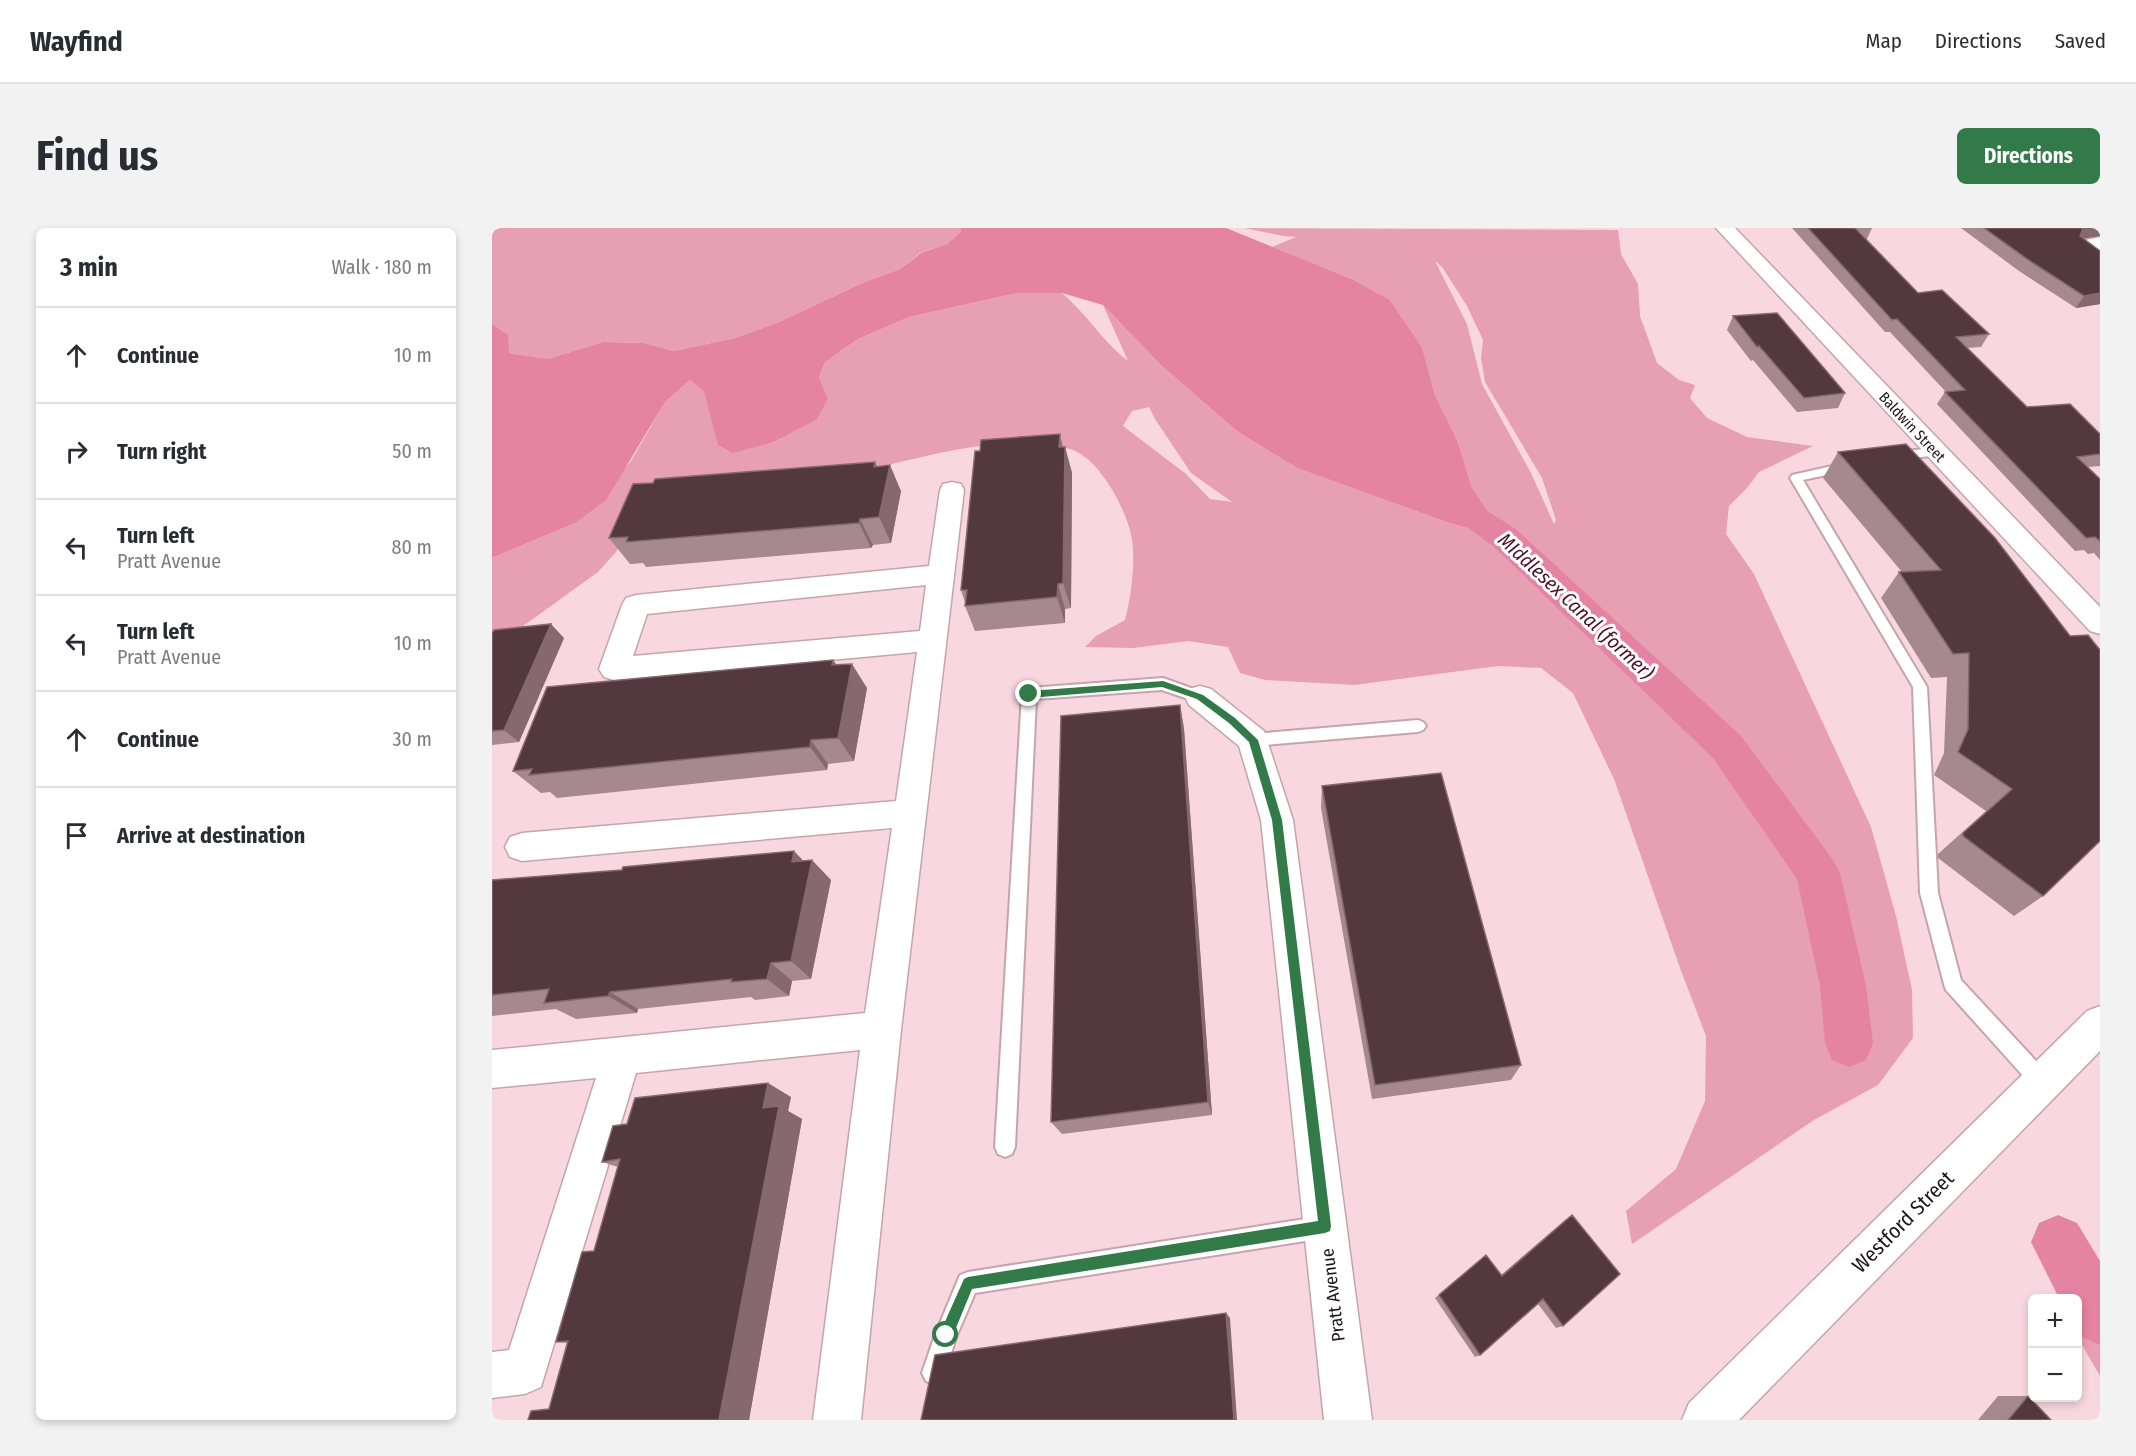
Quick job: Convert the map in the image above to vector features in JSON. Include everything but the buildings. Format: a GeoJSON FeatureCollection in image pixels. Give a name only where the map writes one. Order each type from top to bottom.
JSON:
{"type":"FeatureCollection","features":[{"type":"Feature","properties":{"kind":"street","name":"Baldwin Street"},"geometry":{"type":"LineString","coordinates":[[1725,228],[2100,624]]}},
{"type":"Feature","properties":{"kind":"street"},"geometry":{"type":"LineString","coordinates":[[2100,243],[2082,246],[2100,257]]}},
{"type":"Feature","properties":{"kind":"street"},"geometry":{"type":"LineString","coordinates":[[837,1420],[882,1030],[952,490]]}},
{"type":"Feature","properties":{"kind":"street"},"geometry":{"type":"LineString","coordinates":[[933,640],[614,669],[636,605],[941,574]]}},
{"type":"Feature","properties":{"kind":"street","name":"Pratt Avenue"},"geometry":{"type":"LineString","coordinates":[[1200,697],[1232,720],[1253,740],[1277,820],[1348,1420]]}},
{"type":"Feature","properties":{"kind":"street"},"geometry":{"type":"LineString","coordinates":[[522,847],[910,813]]}},
{"type":"Feature","properties":{"kind":"street","name":"Westford Street"},"geometry":{"type":"LineString","coordinates":[[1706,1420],[2100,1024]]}},
{"type":"Feature","properties":{"kind":"street"},"geometry":{"type":"LineString","coordinates":[[492,1069],[882,1030]]}},
{"type":"Feature","properties":{"kind":"street"},"geometry":{"type":"LineString","coordinates":[[492,1375],[525,1371],[622,1056]]}},
{"type":"Feature","properties":{"kind":"lane"},"geometry":{"type":"LineString","coordinates":[[1881,459],[1935,452]]}},
{"type":"Feature","properties":{"kind":"lane"},"geometry":{"type":"LineString","coordinates":[[1860,464],[1796,478],[1920,687],[1929,893],[1953,984],[2042,1082]]}},
{"type":"Feature","properties":{"kind":"lane"},"geometry":{"type":"LineString","coordinates":[[1005,1147],[1029,694],[1163,684],[1200,697]]}},
{"type":"Feature","properties":{"kind":"lane"},"geometry":{"type":"LineString","coordinates":[[1253,740],[1418,726]]}},
{"type":"Feature","properties":{"kind":"lane"},"geometry":{"type":"LineString","coordinates":[[927,1395],[946,1335],[968,1283],[1325,1226]]}},
{"type":"Feature","properties":{"kind":"shaded area"},"geometry":{"type":"Polygon","coordinates":[[[492,228],[960,228],[961,232],[947,244],[920,253],[900,269],[860,284],[779,322],[735,338],[674,351],[644,343],[603,342],[548,359],[509,353],[492,324],[492,228]]]}},
{"type":"Feature","properties":{"kind":"shaded area"},"geometry":{"type":"Polygon","coordinates":[[[960,228],[1226,228],[1354,280],[1390,300],[1422,347],[1435,395],[1458,442],[1472,488],[1505,538],[1449,523],[1297,468],[1238,432],[1162,366],[1103,305],[1062,293],[1017,293],[909,317],[858,339],[825,362],[819,377],[828,399],[816,420],[773,442],[733,453],[718,445],[704,392],[690,380],[665,402],[606,500],[575,523],[492,558],[492,324],[508,335],[509,353],[548,359],[603,342],[644,343],[674,351],[735,338],[779,322],[860,284],[900,269],[921,253],[947,244],[961,232],[960,228]]]}},
{"type":"Feature","properties":{"kind":"shaded area"},"geometry":{"type":"Polygon","coordinates":[[[1244,228],[1618,230],[1621,254],[1638,284],[1640,316],[1657,363],[1679,380],[1695,385],[1690,398],[1707,418],[1747,437],[1813,446],[1759,472],[1729,506],[1726,534],[1754,574],[1871,827],[1896,916],[1912,990],[1913,1038],[1878,1085],[1814,1120],[1632,1244],[1626,1211],[1676,1169],[1705,1101],[1706,1036],[1614,779],[1573,693],[1541,668],[1498,666],[1354,685],[1265,680],[1240,673],[1228,647],[1188,641],[1133,648],[1085,647],[1096,636],[1125,620],[1133,566],[1133,548],[1127,521],[1103,476],[1082,455],[1070,449],[1045,444],[1017,443],[988,445],[929,455],[635,522],[616,552],[598,572],[519,629],[492,654],[492,558],[575,523],[631,461],[665,402],[690,380],[704,392],[719,445],[828,399],[819,377],[825,362],[858,339],[909,317],[1017,293],[1062,293],[1128,361],[1103,305],[1162,366],[1238,432],[1297,468],[1449,523],[1504,538],[1472,488],[1458,442],[1435,395],[1422,347],[1390,300],[1354,280],[1272,247],[1296,237],[1244,228]],[[1435,261],[1467,324],[1482,384],[1531,473],[1554,524],[1556,520],[1542,478],[1485,382],[1481,358],[1483,340],[1467,306],[1442,267],[1435,261]],[[1149,407],[1132,411],[1123,426],[1186,474],[1210,499],[1232,502],[1191,473],[1149,407]]]}},
{"type":"Feature","properties":{"kind":"shaded area"},"geometry":{"type":"Polygon","coordinates":[[[2073,1233],[2100,1261],[2100,1376],[2082,1345],[2082,1294],[2057,1294],[2033,1239],[2073,1233]]]}},
{"type":"Feature","properties":{"kind":"waterway","name":"MIddlesex Canal (former)"},"geometry":{"type":"LineString","coordinates":[[1457,505],[1505,538],[1727,747],[1818,873],[1843,986],[1849,1043]]}},
{"type":"Feature","properties":{"kind":"waterway","name":"MIddlesex Canal (former)"},"geometry":{"type":"LineString","coordinates":[[2058,1242],[2100,1316]]}},
{"type":"Feature","properties":{"kind":"route"},"geometry":{"type":"LineString","coordinates":[[946,1335],[968,1283],[1325,1226],[1277,820],[1253,740],[1232,720],[1200,697],[1163,684],[1029,694]]}}]}
